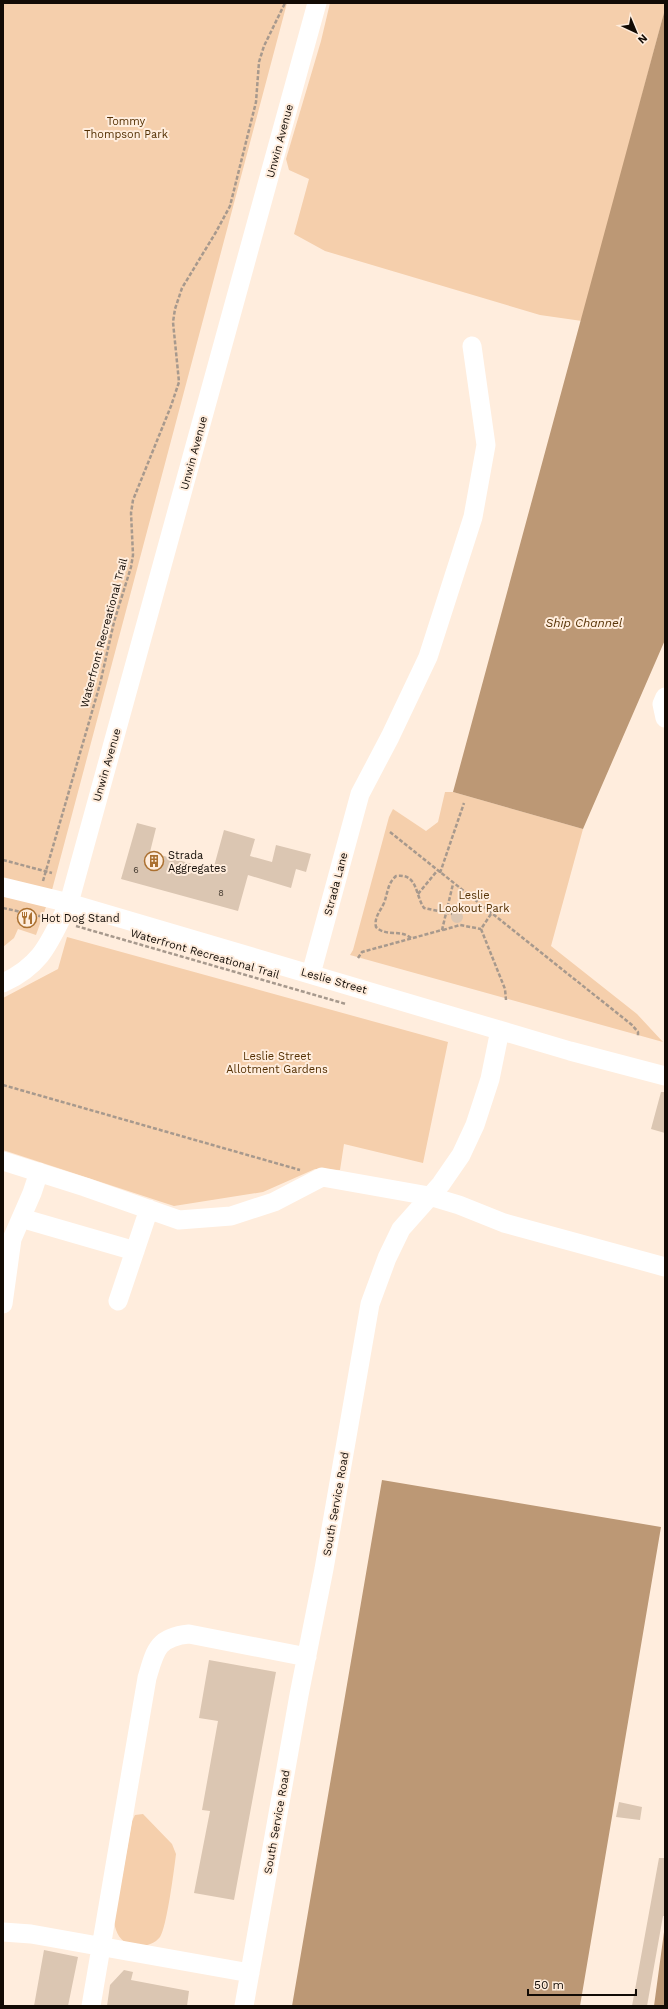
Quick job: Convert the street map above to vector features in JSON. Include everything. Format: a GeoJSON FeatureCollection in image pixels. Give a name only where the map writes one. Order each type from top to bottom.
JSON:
{"type":"FeatureCollection","features":[{"type":"Feature","properties":{"kind":"street","name":"Unwin Avenue"},"geometry":{"type":"LineString","coordinates":[[3,983],[21,974],[35,963],[69,903],[317,3]]}},
{"type":"Feature","properties":{"kind":"street","name":"Strada Lane"},"geometry":{"type":"LineString","coordinates":[[311,974],[360,794],[390,737],[428,656],[473,517],[486,445],[472,346]]}},
{"type":"Feature","properties":{"kind":"street"},"geometry":{"type":"LineString","coordinates":[[665,697],[662,704],[665,718]]}},
{"type":"Feature","properties":{"kind":"street","name":"Leslie Street"},"geometry":{"type":"LineString","coordinates":[[3,888],[69,903],[500,1030],[665,1076]]}},
{"type":"Feature","properties":{"kind":"street","name":"South Service Road"},"geometry":{"type":"LineString","coordinates":[[244,2006],[324,1569],[370,1304],[387,1258],[401,1229],[441,1184],[461,1155],[475,1125],[490,1079],[500,1030]]}},
{"type":"Feature","properties":{"kind":"street"},"geometry":{"type":"LineString","coordinates":[[3,1161],[179,1220],[230,1216],[274,1202],[322,1177],[429,1196],[459,1205],[504,1224],[665,1267]]}},
{"type":"Feature","properties":{"kind":"street"},"geometry":{"type":"LineString","coordinates":[[3,1304],[12,1239],[32,1193],[38,1172]]}},
{"type":"Feature","properties":{"kind":"street"},"geometry":{"type":"LineString","coordinates":[[118,1301],[149,1209]]}},
{"type":"Feature","properties":{"kind":"street"},"geometry":{"type":"LineString","coordinates":[[21,1218],[135,1251]]}},
{"type":"Feature","properties":{"kind":"street"},"geometry":{"type":"LineString","coordinates":[[91,2006],[147,1678],[156,1648],[174,1635],[189,1634],[307,1657]]}},
{"type":"Feature","properties":{"kind":"street"},"geometry":{"type":"LineString","coordinates":[[3,1932],[31,1934],[250,1973]]}},
{"type":"Feature","properties":{"kind":"path","name":"Waterfront Recreational Trail"},"geometry":{"type":"LineString","coordinates":[[42,884],[100,684],[114,622],[131,567],[133,543],[130,513],[133,500],[178,386],[179,373],[174,337],[174,322],[178,298],[185,283],[230,206],[256,102],[259,62],[264,46],[285,3]]}},
{"type":"Feature","properties":{"kind":"path"},"geometry":{"type":"LineString","coordinates":[[440,873],[464,803]]}},
{"type":"Feature","properties":{"kind":"path"},"geometry":{"type":"LineString","coordinates":[[390,832],[632,1025],[638,1032],[638,1037]]}},
{"type":"Feature","properties":{"kind":"path"},"geometry":{"type":"LineString","coordinates":[[3,860],[52,873]]}},
{"type":"Feature","properties":{"kind":"path"},"geometry":{"type":"LineString","coordinates":[[418,894],[437,871]]}},
{"type":"Feature","properties":{"kind":"path"},"geometry":{"type":"LineString","coordinates":[[411,938],[403,933],[380,931],[376,928],[375,923],[389,885],[396,876],[406,876],[416,884],[421,903],[427,909],[452,914]]}},
{"type":"Feature","properties":{"kind":"path"},"geometry":{"type":"LineString","coordinates":[[442,930],[454,884]]}},
{"type":"Feature","properties":{"kind":"path"},"geometry":{"type":"LineString","coordinates":[[3,908],[34,915]]}},
{"type":"Feature","properties":{"kind":"path"},"geometry":{"type":"LineString","coordinates":[[481,929],[491,914]]}},
{"type":"Feature","properties":{"kind":"path"},"geometry":{"type":"LineString","coordinates":[[358,958],[362,952],[460,925],[481,929]]}},
{"type":"Feature","properties":{"kind":"path","name":"Waterfront Recreational Trail"},"geometry":{"type":"LineString","coordinates":[[82,927],[352,1005]]}},
{"type":"Feature","properties":{"kind":"path"},"geometry":{"type":"LineString","coordinates":[[481,929],[504,989],[506,1000]]}},
{"type":"Feature","properties":{"kind":"path"},"geometry":{"type":"LineString","coordinates":[[3,1085],[322,1177]]}},
{"type":"Feature","properties":{"kind":"green space","name":"Tommy Thompson Park"},"geometry":{"type":"Polygon","coordinates":[[[3,3],[287,3],[52,890],[36,935],[18,929],[14,938],[3,947],[3,3]]]}},
{"type":"Feature","properties":{"kind":"green space"},"geometry":{"type":"Polygon","coordinates":[[[330,3],[665,3],[665,9],[582,321],[540,315],[325,251],[294,234],[309,179],[289,170],[286,159],[321,41],[330,3]]]}},
{"type":"Feature","properties":{"kind":"green space","name":"Leslie Lookout Park"},"geometry":{"type":"Polygon","coordinates":[[[445,792],[453,792],[583,829],[551,946],[637,1014],[663,1042],[350,955],[353,950],[389,817],[393,809],[426,831],[438,822],[445,792]]]}},
{"type":"Feature","properties":{"kind":"green space","name":"Leslie Street Allotment Gardens"},"geometry":{"type":"Polygon","coordinates":[[[67,937],[448,1042],[423,1163],[344,1144],[340,1170],[315,1169],[263,1192],[174,1206],[3,1150],[3,998],[58,969],[67,937]]]}},
{"type":"Feature","properties":{"kind":"green space"},"geometry":{"type":"Polygon","coordinates":[[[143,1814],[172,1844],[176,1854],[170,1897],[163,1931],[160,1937],[154,1942],[147,1945],[136,1946],[124,1942],[117,1933],[114,1922],[132,1821],[135,1815],[143,1814]]]}},
{"type":"Feature","properties":{"kind":"water","name":"Ship Channel"},"geometry":{"type":"Polygon","coordinates":[[[665,9],[665,640],[583,829],[453,792],[665,9]]]}},
{"type":"Feature","properties":{"kind":"water"},"geometry":{"type":"Polygon","coordinates":[[[382,1480],[661,1527],[580,2006],[292,2006],[382,1480]]]}},
{"type":"Feature","properties":{"kind":"water"},"geometry":{"type":"Polygon","coordinates":[[[664,1932],[665,2006],[654,2006],[664,1932]]]}},
{"type":"Feature","properties":{"kind":"building","name":"Strada Aggregates"},"geometry":{"type":"Polygon","coordinates":[[[137,823],[156,828],[150,852],[213,870],[224,830],[255,839],[250,856],[272,862],[276,845],[311,854],[306,872],[296,869],[291,888],[248,875],[238,911],[121,879],[137,823]]]}},
{"type":"Feature","properties":{"kind":"building"},"geometry":{"type":"Polygon","coordinates":[[[455,911],[459,911],[463,917],[459,923],[455,923],[451,919],[451,915],[455,911]]]}},
{"type":"Feature","properties":{"kind":"building"},"geometry":{"type":"Polygon","coordinates":[[[661,1092],[665,1092],[665,1133],[651,1129],[661,1092]]]}},
{"type":"Feature","properties":{"kind":"building"},"geometry":{"type":"Polygon","coordinates":[[[209,1660],[276,1672],[234,1900],[194,1893],[210,1811],[202,1810],[218,1721],[199,1718],[209,1660]]]}},
{"type":"Feature","properties":{"kind":"building"},"geometry":{"type":"Polygon","coordinates":[[[619,1802],[642,1807],[640,1820],[616,1817],[619,1802]]]}},
{"type":"Feature","properties":{"kind":"building"},"geometry":{"type":"Polygon","coordinates":[[[659,1858],[665,1858],[665,1916],[663,1916],[647,2006],[632,2006],[659,1858]]]}},
{"type":"Feature","properties":{"kind":"building"},"geometry":{"type":"Polygon","coordinates":[[[44,1950],[78,1957],[68,2006],[34,2006],[44,1950]]]}},
{"type":"Feature","properties":{"kind":"building"},"geometry":{"type":"Polygon","coordinates":[[[124,1970],[133,1972],[131,1980],[189,1991],[187,2006],[107,2006],[110,1985],[124,1970]]]}},
{"type":"Feature","properties":{"kind":"place","name":"Strada Aggregates"},"geometry":{"type":"Point","coordinates":[154,861]}},
{"type":"Feature","properties":{"kind":"place","name":"Hot Dog Stand"},"geometry":{"type":"Point","coordinates":[27,918]}}]}
